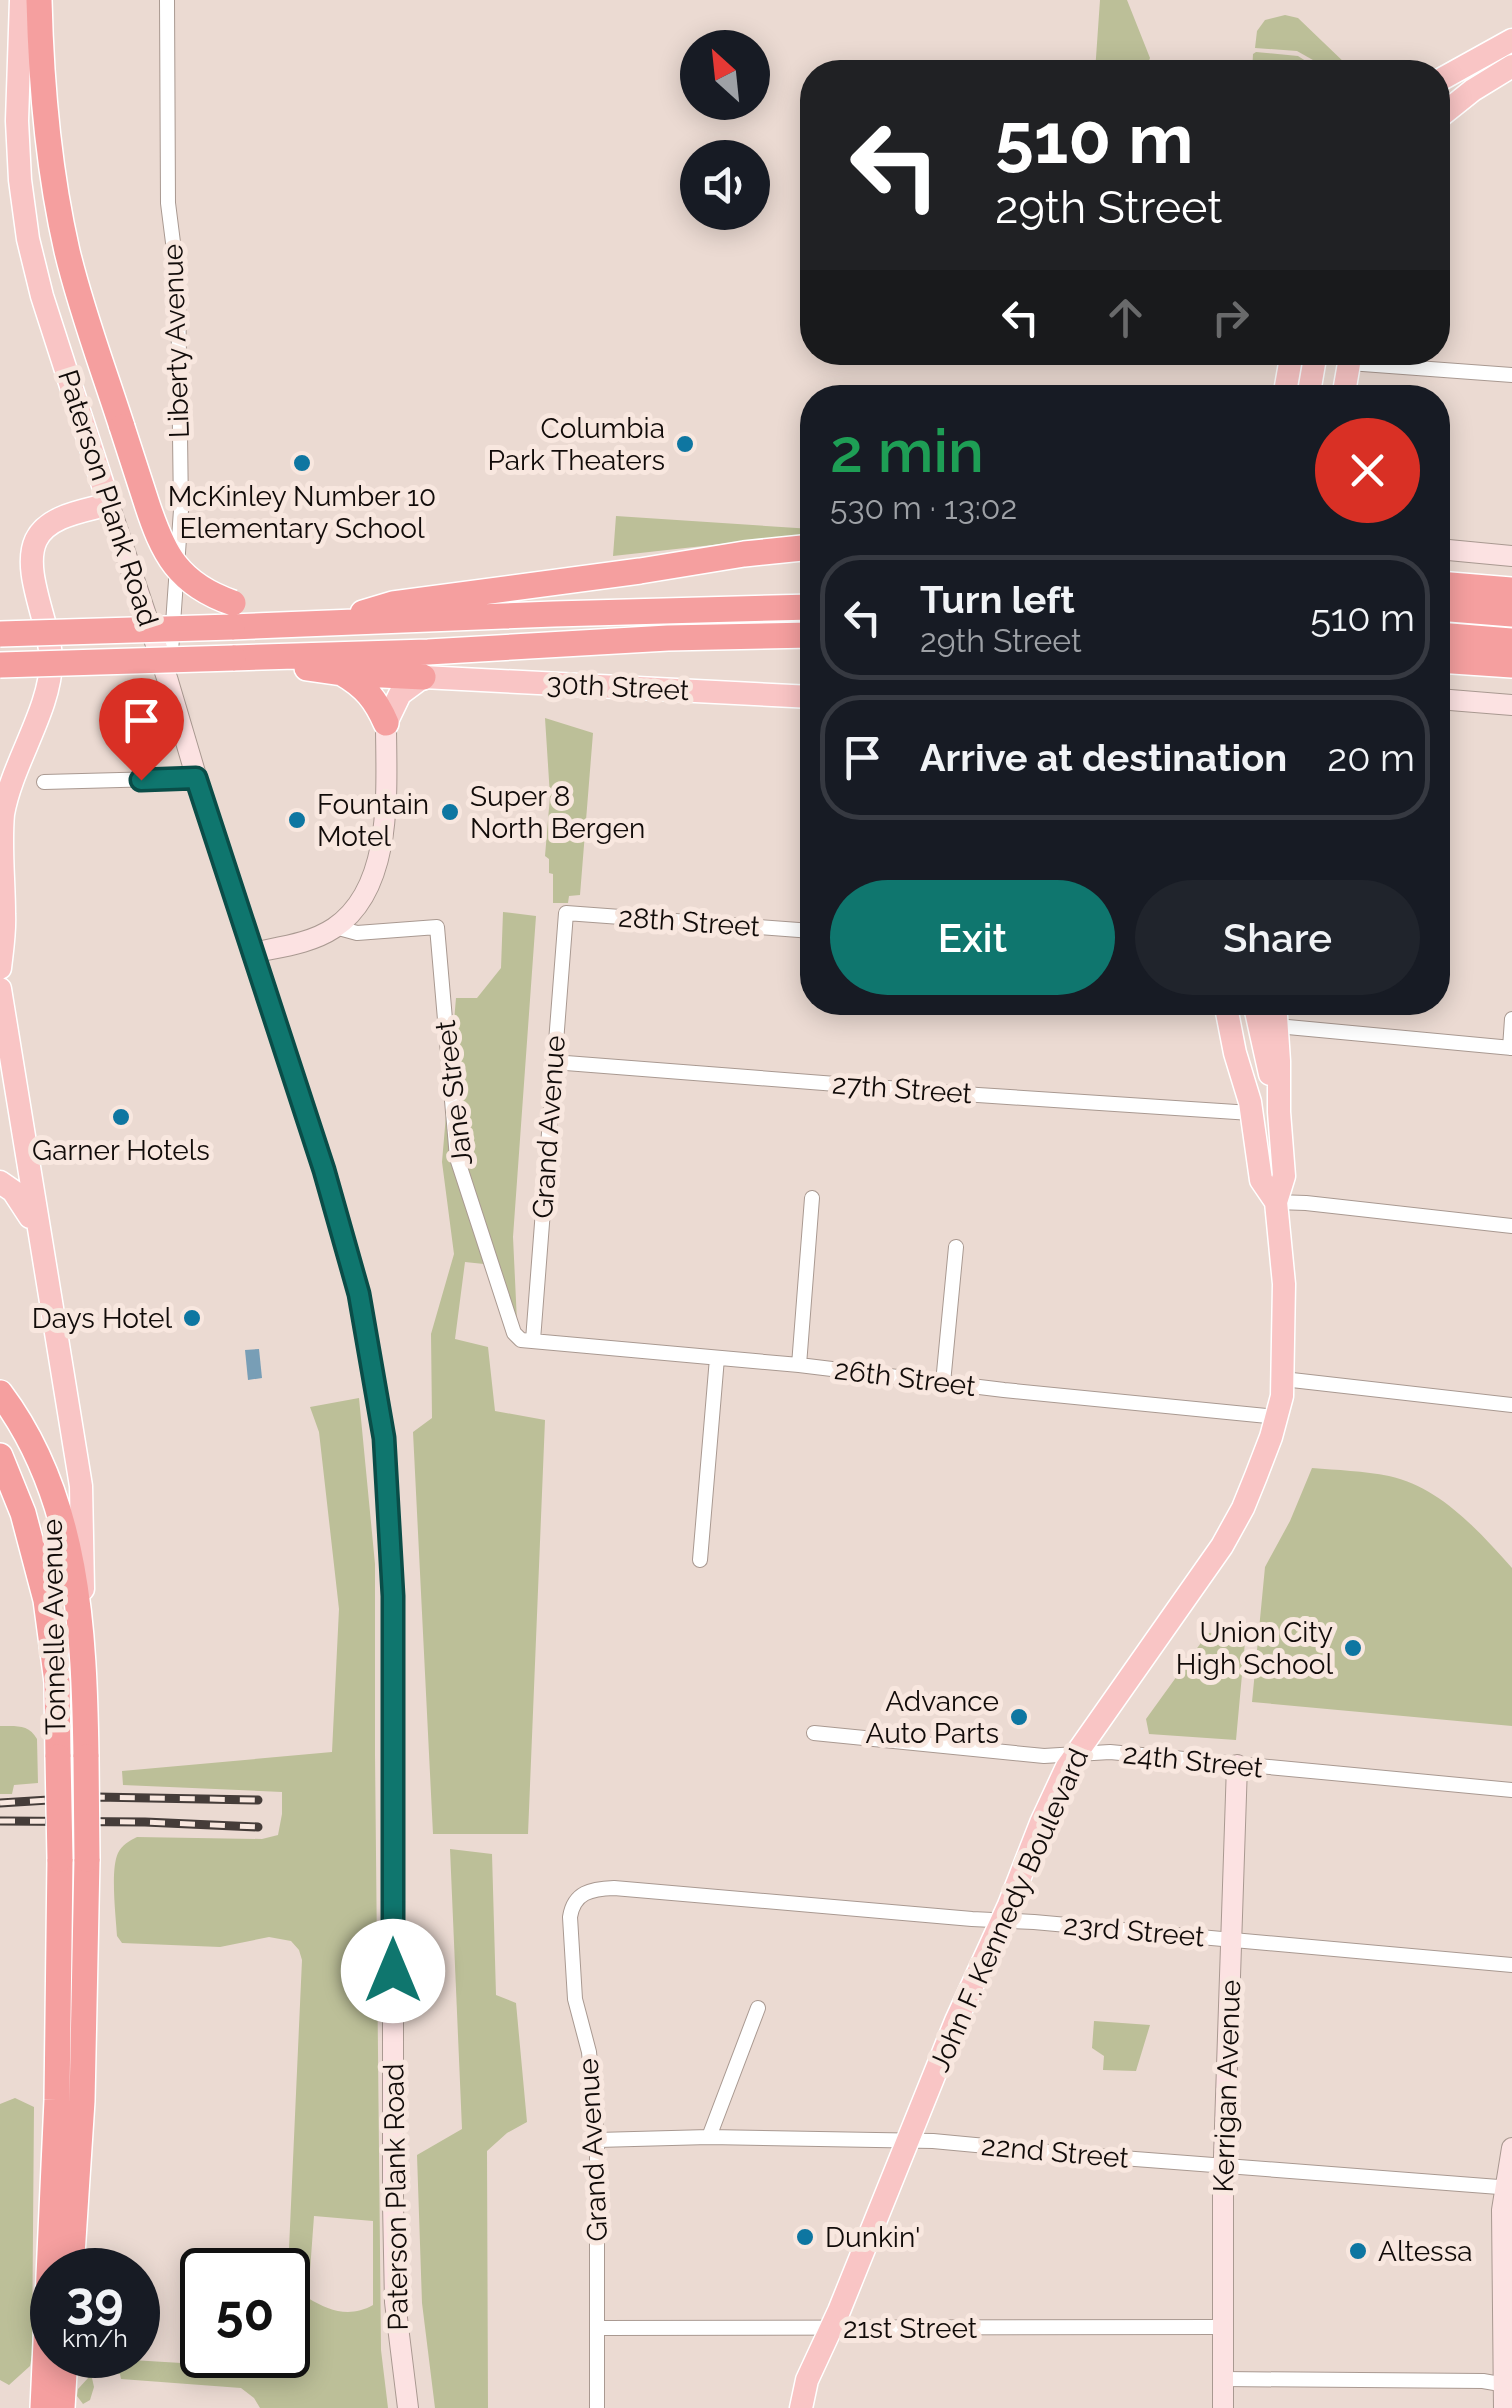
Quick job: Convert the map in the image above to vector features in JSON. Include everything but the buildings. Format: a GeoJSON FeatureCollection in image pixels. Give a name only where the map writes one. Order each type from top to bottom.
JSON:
{"type":"FeatureCollection","features":[{"type":"Feature","properties":{"kind":"highway"},"geometry":{"type":"LineString","coordinates":[[40,0],[45,117],[58,209],[76,285],[166,553],[179,571],[233,615]]}},
{"type":"Feature","properties":{"kind":"highway"},"geometry":{"type":"LineString","coordinates":[[323,625],[393,604],[800,548]]}},
{"type":"Feature","properties":{"kind":"highway"},"geometry":{"type":"LineString","coordinates":[[640,571],[800,561]]}},
{"type":"Feature","properties":{"kind":"highway"},"geometry":{"type":"LineString","coordinates":[[1450,585],[1512,590]]}},
{"type":"Feature","properties":{"kind":"highway"},"geometry":{"type":"LineString","coordinates":[[0,634],[233,615],[290,626],[800,606]]}},
{"type":"Feature","properties":{"kind":"highway"},"geometry":{"type":"LineString","coordinates":[[1450,609],[1512,614]]}},
{"type":"Feature","properties":{"kind":"highway"},"geometry":{"type":"LineString","coordinates":[[0,664],[428,652],[800,634]]}},
{"type":"Feature","properties":{"kind":"highway"},"geometry":{"type":"LineString","coordinates":[[1450,636],[1512,641]]}},
{"type":"Feature","properties":{"kind":"highway"},"geometry":{"type":"LineString","coordinates":[[232,658],[342,673],[424,677]]}},
{"type":"Feature","properties":{"kind":"highway"},"geometry":{"type":"LineString","coordinates":[[1450,661],[1512,665]]}},
{"type":"Feature","properties":{"kind":"highway"},"geometry":{"type":"LineString","coordinates":[[342,673],[369,692],[386,723]]}},
{"type":"Feature","properties":{"kind":"highway"},"geometry":{"type":"LineString","coordinates":[[0,1393],[25,1432],[51,1487],[66,1540],[84,1654]]}},
{"type":"Feature","properties":{"kind":"highway","name":"Tonnelle Avenue"},"geometry":{"type":"LineString","coordinates":[[1,1456],[28,1528],[52,1628],[57,1682],[60,1859],[73,1996]]}},
{"type":"Feature","properties":{"kind":"highway","name":"Tonnelle Avenue"},"geometry":{"type":"LineString","coordinates":[[70,2248],[73,1996],[88,1859],[84,1654]]}},
{"type":"Feature","properties":{"kind":"highway","name":"Tonnelle Avenue"},"geometry":{"type":"LineString","coordinates":[[43,2408],[69,2100]]}},
{"type":"Feature","properties":{"kind":"highway"},"geometry":{"type":"LineString","coordinates":[[62,2408],[64,2378]]}},
{"type":"Feature","properties":{"kind":"main road","name":"Paterson Plank Road"},"geometry":{"type":"LineString","coordinates":[[21,0],[17,122],[20,180],[28,239],[42,296],[324,1170],[359,1294],[384,1438],[393,1612],[395,2302],[408,2408]]}},
{"type":"Feature","properties":{"kind":"main road"},"geometry":{"type":"LineString","coordinates":[[1450,73],[1512,40]]}},
{"type":"Feature","properties":{"kind":"main road"},"geometry":{"type":"LineString","coordinates":[[1450,108],[1512,66]]}},
{"type":"Feature","properties":{"kind":"main road"},"geometry":{"type":"LineString","coordinates":[[0,968],[4,919],[3,815],[50,675],[48,637],[32,568],[34,547],[42,530],[51,524],[110,504]]}},
{"type":"Feature","properties":{"kind":"main road"},"geometry":{"type":"LineString","coordinates":[[1450,550],[1512,556]]}},
{"type":"Feature","properties":{"kind":"main road"},"geometry":{"type":"LineString","coordinates":[[252,953],[318,936],[335,928],[359,904],[375,870],[386,812],[386,723],[400,694],[424,677]]}},
{"type":"Feature","properties":{"kind":"main road","name":"30th Street"},"geometry":{"type":"LineString","coordinates":[[424,677],[800,695]]}},
{"type":"Feature","properties":{"kind":"main road"},"geometry":{"type":"LineString","coordinates":[[1450,700],[1512,705]]}},
{"type":"Feature","properties":{"kind":"main road","name":"Tonnelle Avenue"},"geometry":{"type":"LineString","coordinates":[[0,990],[80,1486],[84,1654]]}},
{"type":"Feature","properties":{"kind":"main road"},"geometry":{"type":"LineString","coordinates":[[1227,1015],[1250,1108]]}},
{"type":"Feature","properties":{"kind":"main road"},"geometry":{"type":"LineString","coordinates":[[1242,1015],[1261,1180],[1276,1202]]}},
{"type":"Feature","properties":{"kind":"main road"},"geometry":{"type":"LineString","coordinates":[[1257,1015],[1278,1112]]}},
{"type":"Feature","properties":{"kind":"main road"},"geometry":{"type":"LineString","coordinates":[[1276,1015],[1284,1176],[1276,1202]]}},
{"type":"Feature","properties":{"kind":"main road"},"geometry":{"type":"LineString","coordinates":[[0,1182],[13,1191],[37,1228]]}},
{"type":"Feature","properties":{"kind":"main road","name":"John F. Kennedy Boulevard"},"geometry":{"type":"LineString","coordinates":[[801,2408],[807,2380],[1041,1823],[1074,1756],[1222,1546],[1243,1508],[1277,1417],[1283,1380],[1284,1284],[1276,1202]]}},
{"type":"Feature","properties":{"kind":"main road","name":"Kerrigan Avenue"},"geometry":{"type":"LineString","coordinates":[[1223,2408],[1224,2165],[1238,1765]]}},
{"type":"Feature","properties":{"kind":"main road"},"geometry":{"type":"LineString","coordinates":[[1504,2408],[1508,2385],[1502,2210],[1509,2187],[1512,2148]]}},
{"type":"Feature","properties":{"kind":"street","name":"Liberty Avenue"},"geometry":{"type":"LineString","coordinates":[[167,0],[168,203],[178,282],[181,490],[168,681]]}},
{"type":"Feature","properties":{"kind":"street"},"geometry":{"type":"LineString","coordinates":[[1424,365],[1512,375]]}},
{"type":"Feature","properties":{"kind":"street"},"geometry":{"type":"LineString","coordinates":[[44,782],[196,778]]}},
{"type":"Feature","properties":{"kind":"street","name":"28th Street"},"geometry":{"type":"LineString","coordinates":[[566,913],[800,930]]}},
{"type":"Feature","properties":{"kind":"street","name":"Grand Avenue"},"geometry":{"type":"LineString","coordinates":[[533,1340],[566,913]]}},
{"type":"Feature","properties":{"kind":"street","name":"Jane Street"},"geometry":{"type":"LineString","coordinates":[[335,928],[357,933],[437,927],[458,1158],[514,1333],[521,1340],[533,1340]]}},
{"type":"Feature","properties":{"kind":"street"},"geometry":{"type":"LineString","coordinates":[[1283,1015],[1511,1048],[1512,1019]]}},
{"type":"Feature","properties":{"kind":"street","name":"27th Street"},"geometry":{"type":"LineString","coordinates":[[553,1062],[978,1095],[1250,1108]]}},
{"type":"Feature","properties":{"kind":"street"},"geometry":{"type":"LineString","coordinates":[[800,1366],[812,1198]]}},
{"type":"Feature","properties":{"kind":"street"},"geometry":{"type":"LineString","coordinates":[[1276,1202],[1512,1226]]}},
{"type":"Feature","properties":{"kind":"street"},"geometry":{"type":"LineString","coordinates":[[943,1383],[956,1248]]}},
{"type":"Feature","properties":{"kind":"street","name":"26th Street"},"geometry":{"type":"LineString","coordinates":[[533,1340],[1277,1417]]}},
{"type":"Feature","properties":{"kind":"street"},"geometry":{"type":"LineString","coordinates":[[700,1560],[717,1358]]}},
{"type":"Feature","properties":{"kind":"street"},"geometry":{"type":"LineString","coordinates":[[1283,1380],[1512,1405]]}},
{"type":"Feature","properties":{"kind":"street","name":"24th Street"},"geometry":{"type":"LineString","coordinates":[[814,1733],[1044,1756],[1110,1752],[1512,1790]]}},
{"type":"Feature","properties":{"kind":"street","name":"23rd Street"},"geometry":{"type":"LineString","coordinates":[[578,1896],[592,1889],[614,1888],[1512,1965]]}},
{"type":"Feature","properties":{"kind":"street","name":"Grand Avenue"},"geometry":{"type":"LineString","coordinates":[[578,1896],[570,1917],[575,1999],[589,2052],[597,2140],[597,2408]]}},
{"type":"Feature","properties":{"kind":"street"},"geometry":{"type":"LineString","coordinates":[[710,2137],[758,2008]]}},
{"type":"Feature","properties":{"kind":"street","name":"22nd Street"},"geometry":{"type":"LineString","coordinates":[[597,2140],[907,2140],[1509,2187]]}},
{"type":"Feature","properties":{"kind":"street","name":"21st Street"},"geometry":{"type":"LineString","coordinates":[[599,2328],[1222,2327]]}},
{"type":"Feature","properties":{"kind":"street"},"geometry":{"type":"LineString","coordinates":[[1223,2378],[1483,2380],[1508,2385]]}},
{"type":"Feature","properties":{"kind":"green space"},"geometry":{"type":"Polygon","coordinates":[[[1100,0],[1127,0],[1149,60],[1096,60],[1100,0]]]}},
{"type":"Feature","properties":{"kind":"green space"},"geometry":{"type":"Polygon","coordinates":[[[1285,15],[1298,18],[1342,60],[1313,60],[1297,51],[1255,48],[1257,31],[1265,20],[1285,15]]]}},
{"type":"Feature","properties":{"kind":"green space"},"geometry":{"type":"Polygon","coordinates":[[[1253,54],[1298,56],[1304,60],[1253,60],[1253,54]]]}},
{"type":"Feature","properties":{"kind":"green space"},"geometry":{"type":"Polygon","coordinates":[[[616,516],[800,528],[800,535],[613,556],[616,516]]]}},
{"type":"Feature","properties":{"kind":"green space"},"geometry":{"type":"Polygon","coordinates":[[[545,718],[593,733],[580,895],[569,896],[568,903],[553,903],[553,874],[549,873],[549,859],[545,856],[550,796],[545,718]]]}},
{"type":"Feature","properties":{"kind":"green space"},"geometry":{"type":"Polygon","coordinates":[[[503,912],[536,916],[513,1237],[517,1322],[506,1327],[484,1264],[465,1262],[455,1339],[488,1347],[495,1411],[545,1420],[528,1834],[433,1834],[413,1432],[432,1418],[431,1334],[454,1254],[442,1162],[456,998],[477,998],[501,968],[503,912]]]}},
{"type":"Feature","properties":{"kind":"green space"},"geometry":{"type":"Polygon","coordinates":[[[359,1398],[375,1564],[381,2350],[388,2408],[260,2408],[241,2388],[121,2378],[160,2378],[160,2362],[180,2363],[180,2378],[310,2378],[310,2299],[340,2311],[373,2305],[373,2221],[314,2216],[310,2271],[310,2248],[289,2248],[302,1960],[299,1950],[291,1941],[269,1937],[220,1947],[122,1943],[117,1936],[116,1861],[126,1844],[137,1837],[262,1839],[278,1835],[282,1814],[282,1792],[123,1785],[122,1771],[332,1752],[339,1609],[319,1432],[310,1407],[359,1398]]]}},
{"type":"Feature","properties":{"kind":"green space"},"geometry":{"type":"Polygon","coordinates":[[[1312,1468],[1389,1476],[1425,1490],[1472,1526],[1512,1568],[1512,1726],[1252,1702],[1265,1567],[1312,1468]]]}},
{"type":"Feature","properties":{"kind":"green space"},"geometry":{"type":"Polygon","coordinates":[[[1246,1631],[1236,1740],[1149,1734],[1146,1719],[1208,1633],[1246,1631]]]}},
{"type":"Feature","properties":{"kind":"green space"},"geometry":{"type":"Polygon","coordinates":[[[0,1726],[26,1728],[37,1739],[38,1783],[14,1785],[12,1794],[0,1794],[0,1726]]]}},
{"type":"Feature","properties":{"kind":"green space"},"geometry":{"type":"Polygon","coordinates":[[[450,1849],[492,1854],[496,1995],[516,2003],[527,2122],[487,2151],[488,2408],[435,2408],[422,2303],[417,2155],[462,2129],[450,1849]]]}},
{"type":"Feature","properties":{"kind":"green space"},"geometry":{"type":"Polygon","coordinates":[[[1094,2021],[1150,2025],[1136,2071],[1103,2070],[1104,2056],[1092,2048],[1094,2021]]]}},
{"type":"Feature","properties":{"kind":"green space"},"geometry":{"type":"Polygon","coordinates":[[[15,2098],[34,2107],[30,2366],[9,2385],[0,2380],[0,2104],[15,2098]]]}},
{"type":"Feature","properties":{"kind":"green space"},"geometry":{"type":"Polygon","coordinates":[[[92,2378],[90,2400],[83,2404],[77,2396],[78,2389],[92,2378]]]}},
{"type":"Feature","properties":{"kind":"water"},"geometry":{"type":"Polygon","coordinates":[[[259,1349],[262,1378],[248,1380],[245,1350],[259,1349]]]}},
{"type":"Feature","properties":{"kind":"railway"},"geometry":{"type":"LineString","coordinates":[[0,1803],[97,1797],[258,1800]]}},
{"type":"Feature","properties":{"kind":"railway"},"geometry":{"type":"LineString","coordinates":[[0,1821],[258,1827]]}},
{"type":"Feature","properties":{"kind":"place","name":"Columbia Park Theaters"},"geometry":{"type":"Point","coordinates":[685,444]}},
{"type":"Feature","properties":{"kind":"place","name":"McKinley Number 10 Elementary School"},"geometry":{"type":"Point","coordinates":[302,463]}},
{"type":"Feature","properties":{"kind":"place","name":"Super 8 North Bergen"},"geometry":{"type":"Point","coordinates":[450,812]}},
{"type":"Feature","properties":{"kind":"place","name":"Fountain Motel"},"geometry":{"type":"Point","coordinates":[297,820]}},
{"type":"Feature","properties":{"kind":"place","name":"Garner Hotels"},"geometry":{"type":"Point","coordinates":[121,1117]}},
{"type":"Feature","properties":{"kind":"place","name":"Days Hotel"},"geometry":{"type":"Point","coordinates":[192,1318]}},
{"type":"Feature","properties":{"kind":"place","name":"Union City High School"},"geometry":{"type":"Point","coordinates":[1353,1648]}},
{"type":"Feature","properties":{"kind":"place","name":"Advance Auto Parts"},"geometry":{"type":"Point","coordinates":[1019,1717]}},
{"type":"Feature","properties":{"kind":"place","name":"Dunkin'"},"geometry":{"type":"Point","coordinates":[805,2237]}},
{"type":"Feature","properties":{"kind":"place","name":"Altessa"},"geometry":{"type":"Point","coordinates":[1358,2251]}},
{"type":"Feature","properties":{"kind":"route"},"geometry":{"type":"LineString","coordinates":[[141,780],[196,778],[324,1170],[359,1294],[384,1438],[391,1531],[393,1971]]}}]}
